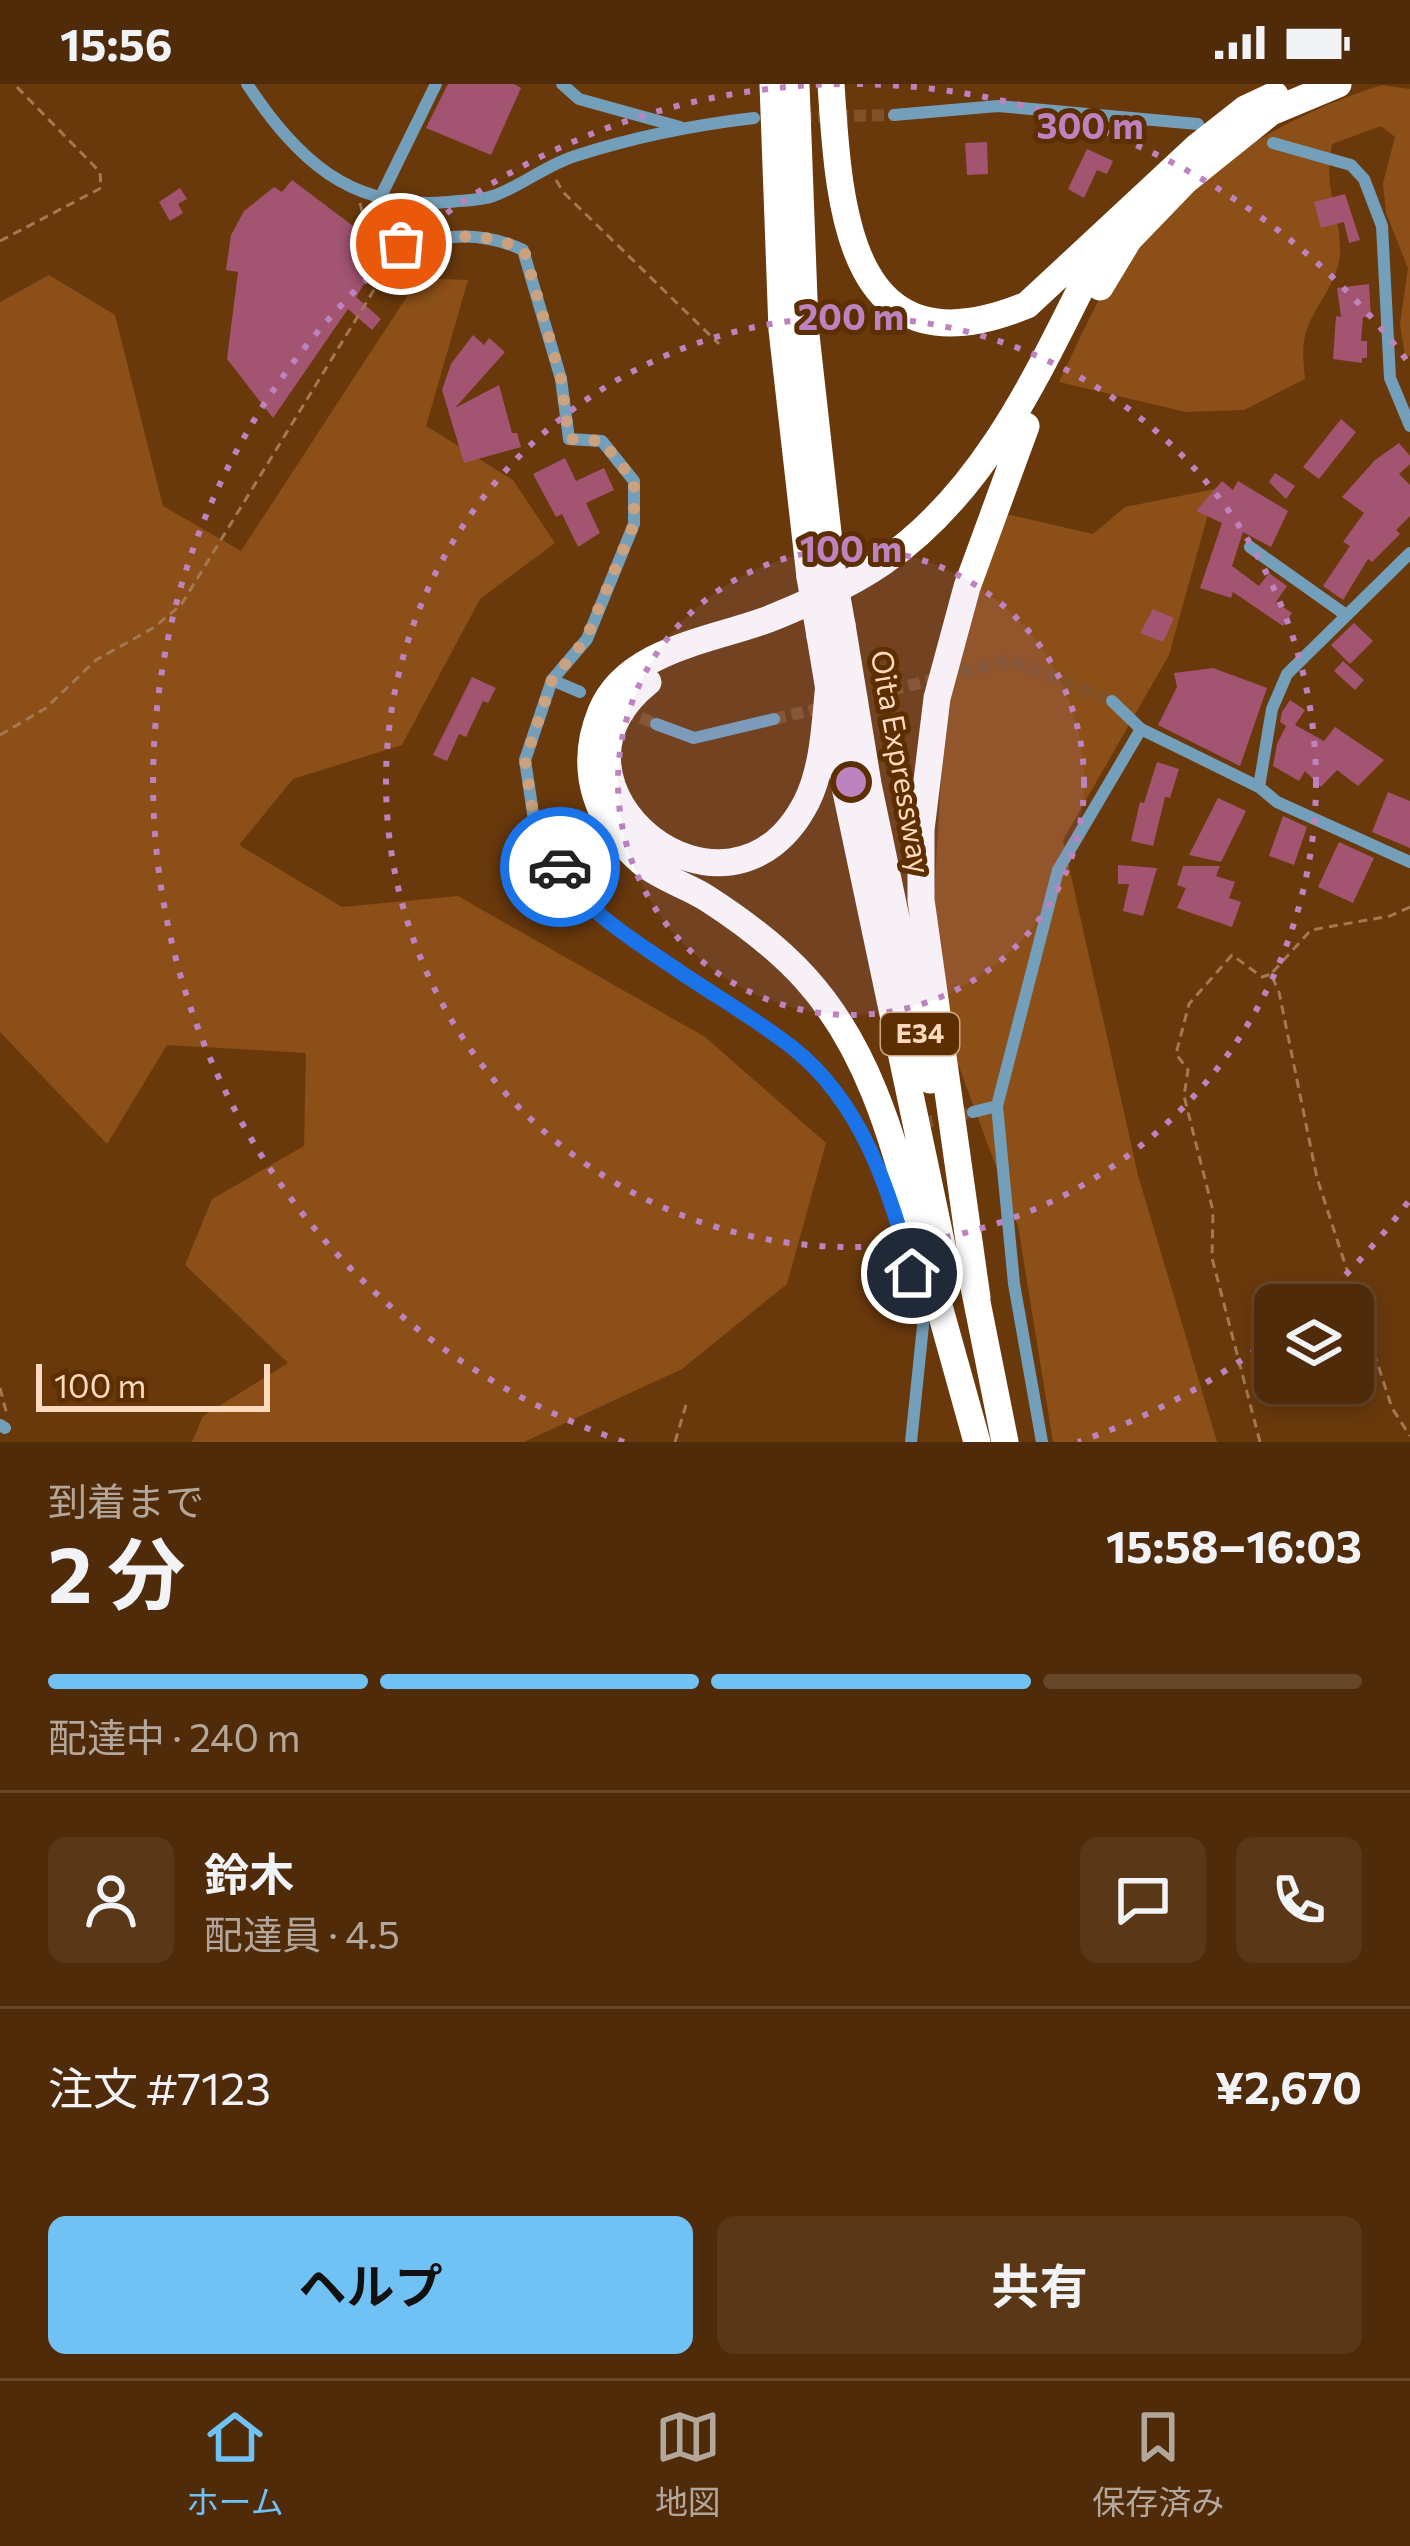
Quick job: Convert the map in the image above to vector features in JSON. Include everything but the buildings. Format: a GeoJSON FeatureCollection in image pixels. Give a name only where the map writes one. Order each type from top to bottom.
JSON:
{"type":"FeatureCollection","features":[{"type":"Feature","properties":{"kind":"highway","name":"Oita Expressway"},"geometry":{"type":"LineString","coordinates":[[772,84],[782,329],[821,573],[1005,1442]]}},
{"type":"Feature","properties":{"kind":"highway","name":"Oita Expressway"},"geometry":{"type":"LineString","coordinates":[[796,84],[821,573]]}},
{"type":"Feature","properties":{"kind":"highway"},"geometry":{"type":"LineString","coordinates":[[831,84],[836,159],[848,232],[860,263],[886,301],[944,323],[992,319],[1028,305],[1111,231],[1158,180],[1245,109],[1301,84]]}},
{"type":"Feature","properties":{"kind":"highway"},"geometry":{"type":"LineString","coordinates":[[830,683],[819,768],[807,800],[793,824],[758,852],[724,863],[695,863],[640,833],[626,817],[608,778],[610,746],[618,717],[634,694],[656,675],[699,653],[879,582],[911,558],[969,504],[1026,426],[1130,239],[1185,181],[1271,112],[1338,84]]}},
{"type":"Feature","properties":{"kind":"highway"},"geometry":{"type":"LineString","coordinates":[[979,1442],[892,1139],[867,1070],[807,980],[765,941],[708,899],[647,867],[616,837],[597,806],[590,739],[605,700],[642,666],[852,582],[904,547],[953,502],[1014,413],[1111,231]]}},
{"type":"Feature","properties":{"kind":"highway"},"geometry":{"type":"LineString","coordinates":[[977,1298],[921,900],[921,830],[937,698],[968,586],[1026,426]]}},
{"type":"Feature","properties":{"kind":"highway","name":"Oita Expressway"},"geometry":{"type":"LineString","coordinates":[[831,631],[830,683],[854,833],[979,1442]]}},
{"type":"Feature","properties":{"kind":"street"},"geometry":{"type":"LineString","coordinates":[[248,84],[281,134],[321,170],[380,198],[430,203],[490,197],[570,157],[681,127],[754,118]]}},
{"type":"Feature","properties":{"kind":"street"},"geometry":{"type":"LineString","coordinates":[[380,198],[436,84]]}},
{"type":"Feature","properties":{"kind":"street"},"geometry":{"type":"LineString","coordinates":[[562,84],[579,99],[681,127]]}},
{"type":"Feature","properties":{"kind":"street"},"geometry":{"type":"LineString","coordinates":[[894,115],[998,106],[1198,124]]}},
{"type":"Feature","properties":{"kind":"street"},"geometry":{"type":"LineString","coordinates":[[1273,143],[1352,165],[1364,179],[1382,226],[1390,378],[1410,426]]}},
{"type":"Feature","properties":{"kind":"street"},"geometry":{"type":"LineString","coordinates":[[401,244],[493,236],[524,250],[561,379],[569,439],[602,441],[634,481],[634,524],[586,639],[552,680],[525,760],[534,820],[567,880],[608,922],[794,1048],[871,1135],[924,1316],[910,1442]]}},
{"type":"Feature","properties":{"kind":"street"},"geometry":{"type":"LineString","coordinates":[[1250,547],[1346,615]]}},
{"type":"Feature","properties":{"kind":"street"},"geometry":{"type":"LineString","coordinates":[[1259,788],[1272,710],[1288,674],[1410,553]]}},
{"type":"Feature","properties":{"kind":"street"},"geometry":{"type":"LineString","coordinates":[[552,680],[580,692]]}},
{"type":"Feature","properties":{"kind":"street"},"geometry":{"type":"LineString","coordinates":[[1112,701],[1141,729],[1259,788],[1277,802],[1410,862]]}},
{"type":"Feature","properties":{"kind":"street"},"geometry":{"type":"LineString","coordinates":[[656,724],[694,738],[774,719]]}},
{"type":"Feature","properties":{"kind":"street"},"geometry":{"type":"LineString","coordinates":[[1042,1442],[1011,1264],[998,1106],[1058,869],[1141,729]]}},
{"type":"Feature","properties":{"kind":"street"},"geometry":{"type":"LineString","coordinates":[[973,1112],[998,1106]]}},
{"type":"Feature","properties":{"kind":"path"},"geometry":{"type":"LineString","coordinates":[[0,241],[101,188],[100,172],[14,84]]}},
{"type":"Feature","properties":{"kind":"path"},"geometry":{"type":"LineString","coordinates":[[549,168],[564,193],[718,344]]}},
{"type":"Feature","properties":{"kind":"path"},"geometry":{"type":"LineString","coordinates":[[0,735],[46,708],[86,668],[153,628],[181,605],[401,244],[364,219],[357,190]]}},
{"type":"Feature","properties":{"kind":"path"},"geometry":{"type":"LineString","coordinates":[[1260,1442],[1212,1258],[1213,1210],[1184,1096],[1188,1070],[1176,1054],[1189,1004],[1232,955],[1262,977],[1311,930],[1390,916],[1410,907]]}},
{"type":"Feature","properties":{"kind":"path"},"geometry":{"type":"LineString","coordinates":[[1270,974],[1279,992],[1317,1178],[1392,1408],[1410,1436]]}},
{"type":"Feature","properties":{"kind":"path"},"geometry":{"type":"LineString","coordinates":[[675,1442],[686,1406]]}},
{"type":"Feature","properties":{"kind":"shaded area"},"geometry":{"type":"Polygon","coordinates":[[[1382,85],[1410,89],[1410,356],[1405,357],[1400,324],[1408,268],[1386,213],[1383,183],[1395,137],[1381,126],[1332,144],[1329,174],[1339,260],[1307,328],[1305,379],[1244,410],[1186,412],[1059,382],[1123,259],[1184,192],[1280,127],[1382,85]]]}},
{"type":"Feature","properties":{"kind":"shaded area"},"geometry":{"type":"Polygon","coordinates":[[[49,275],[115,315],[163,506],[241,551],[419,278],[468,280],[426,426],[513,480],[555,543],[480,599],[402,745],[293,779],[239,845],[342,907],[458,896],[705,1037],[826,1143],[787,1284],[682,1369],[524,1442],[192,1442],[203,1416],[288,1363],[185,1265],[212,1199],[304,1146],[306,1053],[167,1045],[107,1144],[0,1032],[0,302],[49,275]]]}},
{"type":"Feature","properties":{"kind":"shaded area"},"geometry":{"type":"Polygon","coordinates":[[[1215,489],[1169,655],[1063,840],[1138,1175],[1217,1442],[1053,1442],[1018,1226],[948,1037],[933,915],[945,707],[1002,513],[1093,534],[1125,507],[1215,489]]]}},
{"type":"Feature","properties":{"kind":"tunnel"},"geometry":{"type":"LineString","coordinates":[[800,117],[894,115]]}},
{"type":"Feature","properties":{"kind":"tunnel"},"geometry":{"type":"LineString","coordinates":[[856,699],[1011,660],[1112,701]]}},
{"type":"Feature","properties":{"kind":"tunnel"},"geometry":{"type":"LineString","coordinates":[[774,719],[825,707]]}},
{"type":"Feature","properties":{"kind":"tunnel"},"geometry":{"type":"LineString","coordinates":[[624,711],[656,724]]}},
{"type":"Feature","properties":{"kind":"tunnel"},"geometry":{"type":"LineString","coordinates":[[886,1131],[973,1112]]}},
{"type":"Feature","properties":{"kind":"way so far"},"geometry":{"type":"LineString","coordinates":[[401,244],[493,236],[524,250],[561,379],[569,439],[602,441],[634,481],[634,524],[586,639],[552,680],[525,760],[534,820],[560,867]]}},
{"type":"Feature","properties":{"kind":"route"},"geometry":{"type":"LineString","coordinates":[[560,867],[608,922],[794,1048],[835,1090],[888,1185],[912,1273]]}}]}
